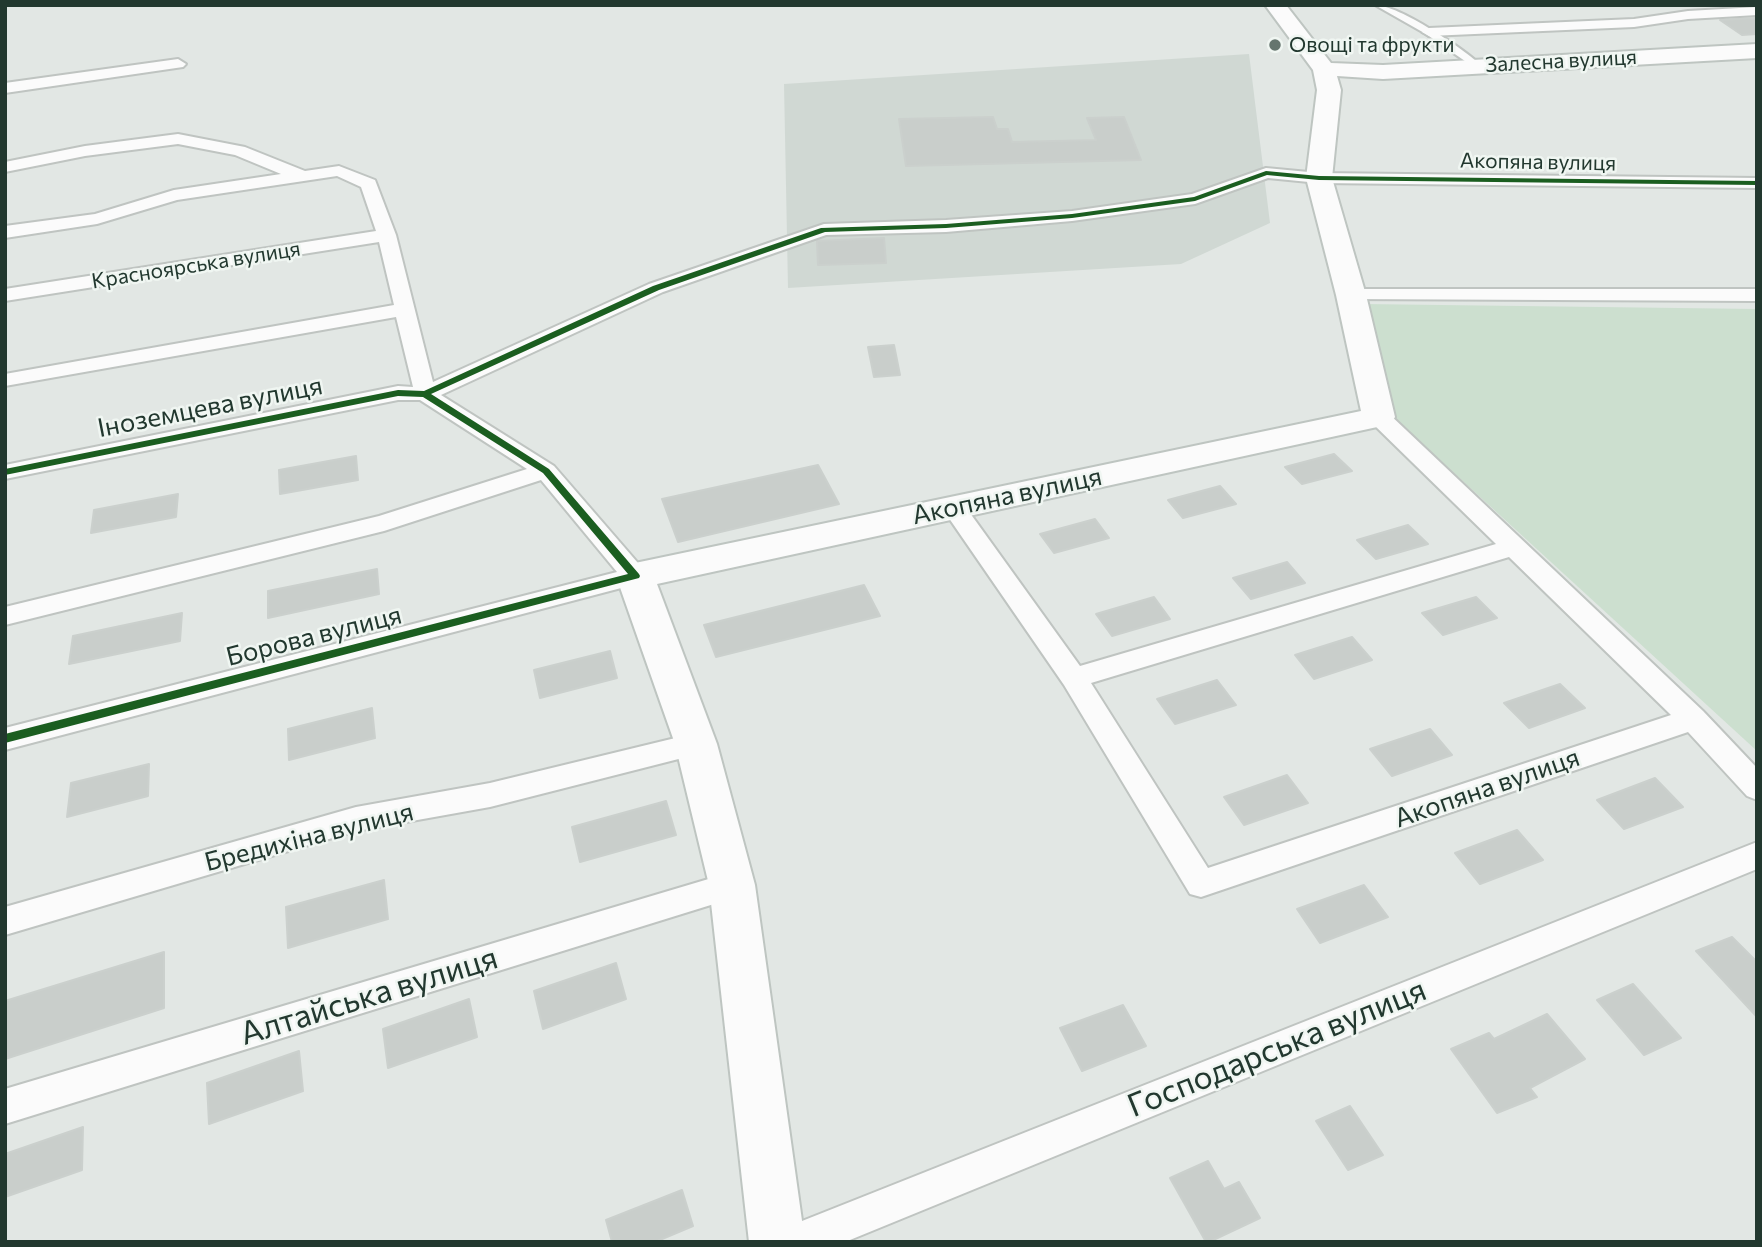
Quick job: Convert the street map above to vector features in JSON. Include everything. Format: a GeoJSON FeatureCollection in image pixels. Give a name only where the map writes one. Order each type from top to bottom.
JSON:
{"type":"FeatureCollection","features":[{"type":"Feature","properties":{"kind":"main road"},"geometry":{"type":"LineString","coordinates":[[1275,5],[1324,69],[1329,90],[1319,178],[1351,295],[1379,417]]}},
{"type":"Feature","properties":{"kind":"main road","name":"Залесна вулиця"},"geometry":{"type":"LineString","coordinates":[[1324,69],[1383,72],[1757,51]]}},
{"type":"Feature","properties":{"kind":"main road","name":"Акопяна вулиця"},"geometry":{"type":"LineString","coordinates":[[635,576],[1379,417]]}},
{"type":"Feature","properties":{"kind":"main road"},"geometry":{"type":"LineString","coordinates":[[635,576],[696,744],[732,885],[778,1242]]}},
{"type":"Feature","properties":{"kind":"street"},"geometry":{"type":"LineString","coordinates":[[1429,32],[1634,23],[1688,15],[1757,11]]}},
{"type":"Feature","properties":{"kind":"street"},"geometry":{"type":"LineString","coordinates":[[5,88],[178,64]]}},
{"type":"Feature","properties":{"kind":"street"},"geometry":{"type":"LineString","coordinates":[[5,167],[85,151],[178,139],[239,151],[303,176]]}},
{"type":"Feature","properties":{"kind":"street"},"geometry":{"type":"LineString","coordinates":[[5,232],[97,219],[174,195],[339,171],[369,184],[387,235],[425,394],[546,471],[635,576]]}},
{"type":"Feature","properties":{"kind":"street","name":"Акопяна вулиця"},"geometry":{"type":"LineString","coordinates":[[425,394],[656,288],[824,230],[946,226],[1072,216],[1195,199],[1266,173],[1319,178],[1757,183]]}},
{"type":"Feature","properties":{"kind":"street","name":"Красноярська вулиця"},"geometry":{"type":"LineString","coordinates":[[5,295],[387,235]]}},
{"type":"Feature","properties":{"kind":"street"},"geometry":{"type":"LineString","coordinates":[[1351,295],[1757,295]]}},
{"type":"Feature","properties":{"kind":"street"},"geometry":{"type":"LineString","coordinates":[[5,380],[405,309]]}},
{"type":"Feature","properties":{"kind":"street","name":"Іноземцева вулиця"},"geometry":{"type":"LineString","coordinates":[[5,472],[398,393],[425,394]]}},
{"type":"Feature","properties":{"kind":"street"},"geometry":{"type":"LineString","coordinates":[[1379,417],[1693,719],[1757,788]]}},
{"type":"Feature","properties":{"kind":"street"},"geometry":{"type":"LineString","coordinates":[[5,616],[384,523],[546,471]]}},
{"type":"Feature","properties":{"kind":"street"},"geometry":{"type":"LineString","coordinates":[[954,508],[1074,678],[1201,884]]}},
{"type":"Feature","properties":{"kind":"street"},"geometry":{"type":"LineString","coordinates":[[1074,678],[1514,547]]}},
{"type":"Feature","properties":{"kind":"street","name":"Борова вулиця"},"geometry":{"type":"LineString","coordinates":[[5,739],[635,576]]}},
{"type":"Feature","properties":{"kind":"street","name":"Акопяна вулиця"},"geometry":{"type":"LineString","coordinates":[[1201,884],[1693,719]]}},
{"type":"Feature","properties":{"kind":"street","name":"Бредихіна вулиця"},"geometry":{"type":"LineString","coordinates":[[5,921],[356,819],[490,796],[696,744]]}},
{"type":"Feature","properties":{"kind":"street","name":"Господарська вулиця"},"geometry":{"type":"LineString","coordinates":[[797,1242],[1757,855]]}},
{"type":"Feature","properties":{"kind":"street","name":"Алтайська вулиця"},"geometry":{"type":"LineString","coordinates":[[5,1107],[732,885]]}},
{"type":"Feature","properties":{"kind":"lane"},"geometry":{"type":"LineString","coordinates":[[1379,5],[1429,32],[1478,66]]}},
{"type":"Feature","properties":{"kind":"shaded area"},"geometry":{"type":"Polygon","coordinates":[[[1249,54],[1270,223],[1181,264],[788,288],[784,84],[1249,54]]]}},
{"type":"Feature","properties":{"kind":"green space"},"geometry":{"type":"Polygon","coordinates":[[[1362,304],[1757,309],[1757,751],[1395,419],[1362,304]]]}},
{"type":"Feature","properties":{"kind":"building"},"geometry":{"type":"Polygon","coordinates":[[[1757,18],[1757,34],[1742,35],[1720,20],[1757,18]]]}},
{"type":"Feature","properties":{"kind":"building"},"geometry":{"type":"Polygon","coordinates":[[[993,117],[997,129],[1008,129],[1012,142],[1096,140],[1087,118],[1124,117],[1141,160],[906,166],[899,119],[993,117]]]}},
{"type":"Feature","properties":{"kind":"building"},"geometry":{"type":"Polygon","coordinates":[[[884,238],[886,263],[818,265],[817,241],[884,238]]]}},
{"type":"Feature","properties":{"kind":"building"},"geometry":{"type":"Polygon","coordinates":[[[894,345],[900,375],[874,377],[868,347],[894,345]]]}},
{"type":"Feature","properties":{"kind":"building"},"geometry":{"type":"Polygon","coordinates":[[[1334,454],[1352,471],[1302,484],[1285,467],[1334,454]]]}},
{"type":"Feature","properties":{"kind":"building"},"geometry":{"type":"Polygon","coordinates":[[[356,456],[358,480],[280,494],[279,470],[356,456]]]}},
{"type":"Feature","properties":{"kind":"building"},"geometry":{"type":"Polygon","coordinates":[[[818,465],[839,504],[678,542],[662,499],[818,465]]]}},
{"type":"Feature","properties":{"kind":"building"},"geometry":{"type":"Polygon","coordinates":[[[1220,486],[1236,504],[1183,518],[1168,500],[1220,486]]]}},
{"type":"Feature","properties":{"kind":"building"},"geometry":{"type":"Polygon","coordinates":[[[178,494],[176,517],[91,533],[94,510],[178,494]]]}},
{"type":"Feature","properties":{"kind":"building"},"geometry":{"type":"Polygon","coordinates":[[[1095,519],[1109,538],[1054,553],[1040,534],[1095,519]]]}},
{"type":"Feature","properties":{"kind":"building"},"geometry":{"type":"Polygon","coordinates":[[[1408,525],[1428,544],[1376,559],[1357,540],[1408,525]]]}},
{"type":"Feature","properties":{"kind":"building"},"geometry":{"type":"Polygon","coordinates":[[[1287,562],[1305,583],[1251,599],[1233,578],[1287,562]]]}},
{"type":"Feature","properties":{"kind":"building"},"geometry":{"type":"Polygon","coordinates":[[[377,569],[379,594],[268,618],[268,591],[377,569]]]}},
{"type":"Feature","properties":{"kind":"building"},"geometry":{"type":"Polygon","coordinates":[[[864,585],[880,616],[716,657],[704,625],[864,585]]]}},
{"type":"Feature","properties":{"kind":"building"},"geometry":{"type":"Polygon","coordinates":[[[1154,597],[1170,619],[1112,636],[1096,614],[1154,597]]]}},
{"type":"Feature","properties":{"kind":"building"},"geometry":{"type":"Polygon","coordinates":[[[1476,597],[1497,618],[1443,635],[1422,613],[1476,597]]]}},
{"type":"Feature","properties":{"kind":"building"},"geometry":{"type":"Polygon","coordinates":[[[182,613],[180,641],[69,664],[73,636],[182,613]]]}},
{"type":"Feature","properties":{"kind":"building"},"geometry":{"type":"Polygon","coordinates":[[[1352,637],[1372,660],[1314,679],[1295,655],[1352,637]]]}},
{"type":"Feature","properties":{"kind":"building"},"geometry":{"type":"Polygon","coordinates":[[[610,651],[617,678],[540,698],[534,670],[610,651]]]}},
{"type":"Feature","properties":{"kind":"building"},"geometry":{"type":"Polygon","coordinates":[[[1217,680],[1236,705],[1175,724],[1157,699],[1217,680]]]}},
{"type":"Feature","properties":{"kind":"building"},"geometry":{"type":"Polygon","coordinates":[[[1560,684],[1585,708],[1529,728],[1504,703],[1560,684]]]}},
{"type":"Feature","properties":{"kind":"building"},"geometry":{"type":"Polygon","coordinates":[[[372,708],[375,738],[289,760],[288,729],[372,708]]]}},
{"type":"Feature","properties":{"kind":"building"},"geometry":{"type":"Polygon","coordinates":[[[1430,729],[1452,755],[1392,776],[1370,749],[1430,729]]]}},
{"type":"Feature","properties":{"kind":"building"},"geometry":{"type":"Polygon","coordinates":[[[149,764],[148,796],[67,817],[71,783],[149,764]]]}},
{"type":"Feature","properties":{"kind":"building"},"geometry":{"type":"Polygon","coordinates":[[[1287,775],[1308,803],[1244,825],[1224,797],[1287,775]]]}},
{"type":"Feature","properties":{"kind":"building"},"geometry":{"type":"Polygon","coordinates":[[[1655,778],[1683,807],[1624,829],[1597,800],[1655,778]]]}},
{"type":"Feature","properties":{"kind":"building"},"geometry":{"type":"Polygon","coordinates":[[[666,801],[676,835],[580,862],[572,827],[666,801]]]}},
{"type":"Feature","properties":{"kind":"building"},"geometry":{"type":"Polygon","coordinates":[[[1517,830],[1543,860],[1480,884],[1455,853],[1517,830]]]}},
{"type":"Feature","properties":{"kind":"building"},"geometry":{"type":"Polygon","coordinates":[[[384,880],[388,919],[288,948],[286,907],[384,880]]]}},
{"type":"Feature","properties":{"kind":"building"},"geometry":{"type":"Polygon","coordinates":[[[1364,885],[1388,917],[1320,943],[1297,909],[1364,885]]]}},
{"type":"Feature","properties":{"kind":"building"},"geometry":{"type":"Polygon","coordinates":[[[1732,937],[1757,962],[1757,1017],[1696,951],[1732,937]]]}},
{"type":"Feature","properties":{"kind":"building"},"geometry":{"type":"Polygon","coordinates":[[[164,952],[164,1008],[5,1059],[5,1001],[164,952]]]}},
{"type":"Feature","properties":{"kind":"building"},"geometry":{"type":"Polygon","coordinates":[[[616,963],[626,999],[543,1029],[534,991],[616,963]]]}},
{"type":"Feature","properties":{"kind":"building"},"geometry":{"type":"Polygon","coordinates":[[[1633,984],[1681,1038],[1644,1055],[1597,1000],[1633,984]]]}},
{"type":"Feature","properties":{"kind":"building"},"geometry":{"type":"Polygon","coordinates":[[[469,999],[477,1037],[388,1068],[383,1029],[469,999]]]}},
{"type":"Feature","properties":{"kind":"building"},"geometry":{"type":"Polygon","coordinates":[[[1123,1005],[1146,1046],[1082,1071],[1060,1028],[1123,1005]]]}},
{"type":"Feature","properties":{"kind":"building"},"geometry":{"type":"Polygon","coordinates":[[[1547,1014],[1585,1059],[1530,1088],[1537,1097],[1497,1113],[1451,1049],[1489,1033],[1494,1039],[1547,1014]]]}},
{"type":"Feature","properties":{"kind":"building"},"geometry":{"type":"Polygon","coordinates":[[[299,1051],[303,1091],[209,1124],[207,1083],[299,1051]]]}},
{"type":"Feature","properties":{"kind":"building"},"geometry":{"type":"Polygon","coordinates":[[[1350,1106],[1383,1155],[1348,1170],[1316,1121],[1350,1106]]]}},
{"type":"Feature","properties":{"kind":"building"},"geometry":{"type":"Polygon","coordinates":[[[83,1127],[82,1170],[5,1197],[5,1154],[83,1127]]]}},
{"type":"Feature","properties":{"kind":"building"},"geometry":{"type":"Polygon","coordinates":[[[1208,1161],[1224,1189],[1239,1182],[1260,1218],[1206,1242],[1170,1178],[1208,1161]]]}},
{"type":"Feature","properties":{"kind":"building"},"geometry":{"type":"Polygon","coordinates":[[[682,1190],[693,1226],[655,1242],[612,1242],[606,1220],[682,1190]]]}},
{"type":"Feature","properties":{"kind":"cycle path"},"geometry":{"type":"LineString","coordinates":[[425,394],[656,288],[824,230],[946,226],[1072,216],[1195,199],[1266,173],[1319,178],[1757,183]]}},
{"type":"Feature","properties":{"kind":"cycle path"},"geometry":{"type":"LineString","coordinates":[[5,472],[398,393],[425,394],[546,471],[635,576],[5,739]]}},
{"type":"Feature","properties":{"kind":"place","name":"Овощі та фрукти"},"geometry":{"type":"Point","coordinates":[1275,45]}}]}
